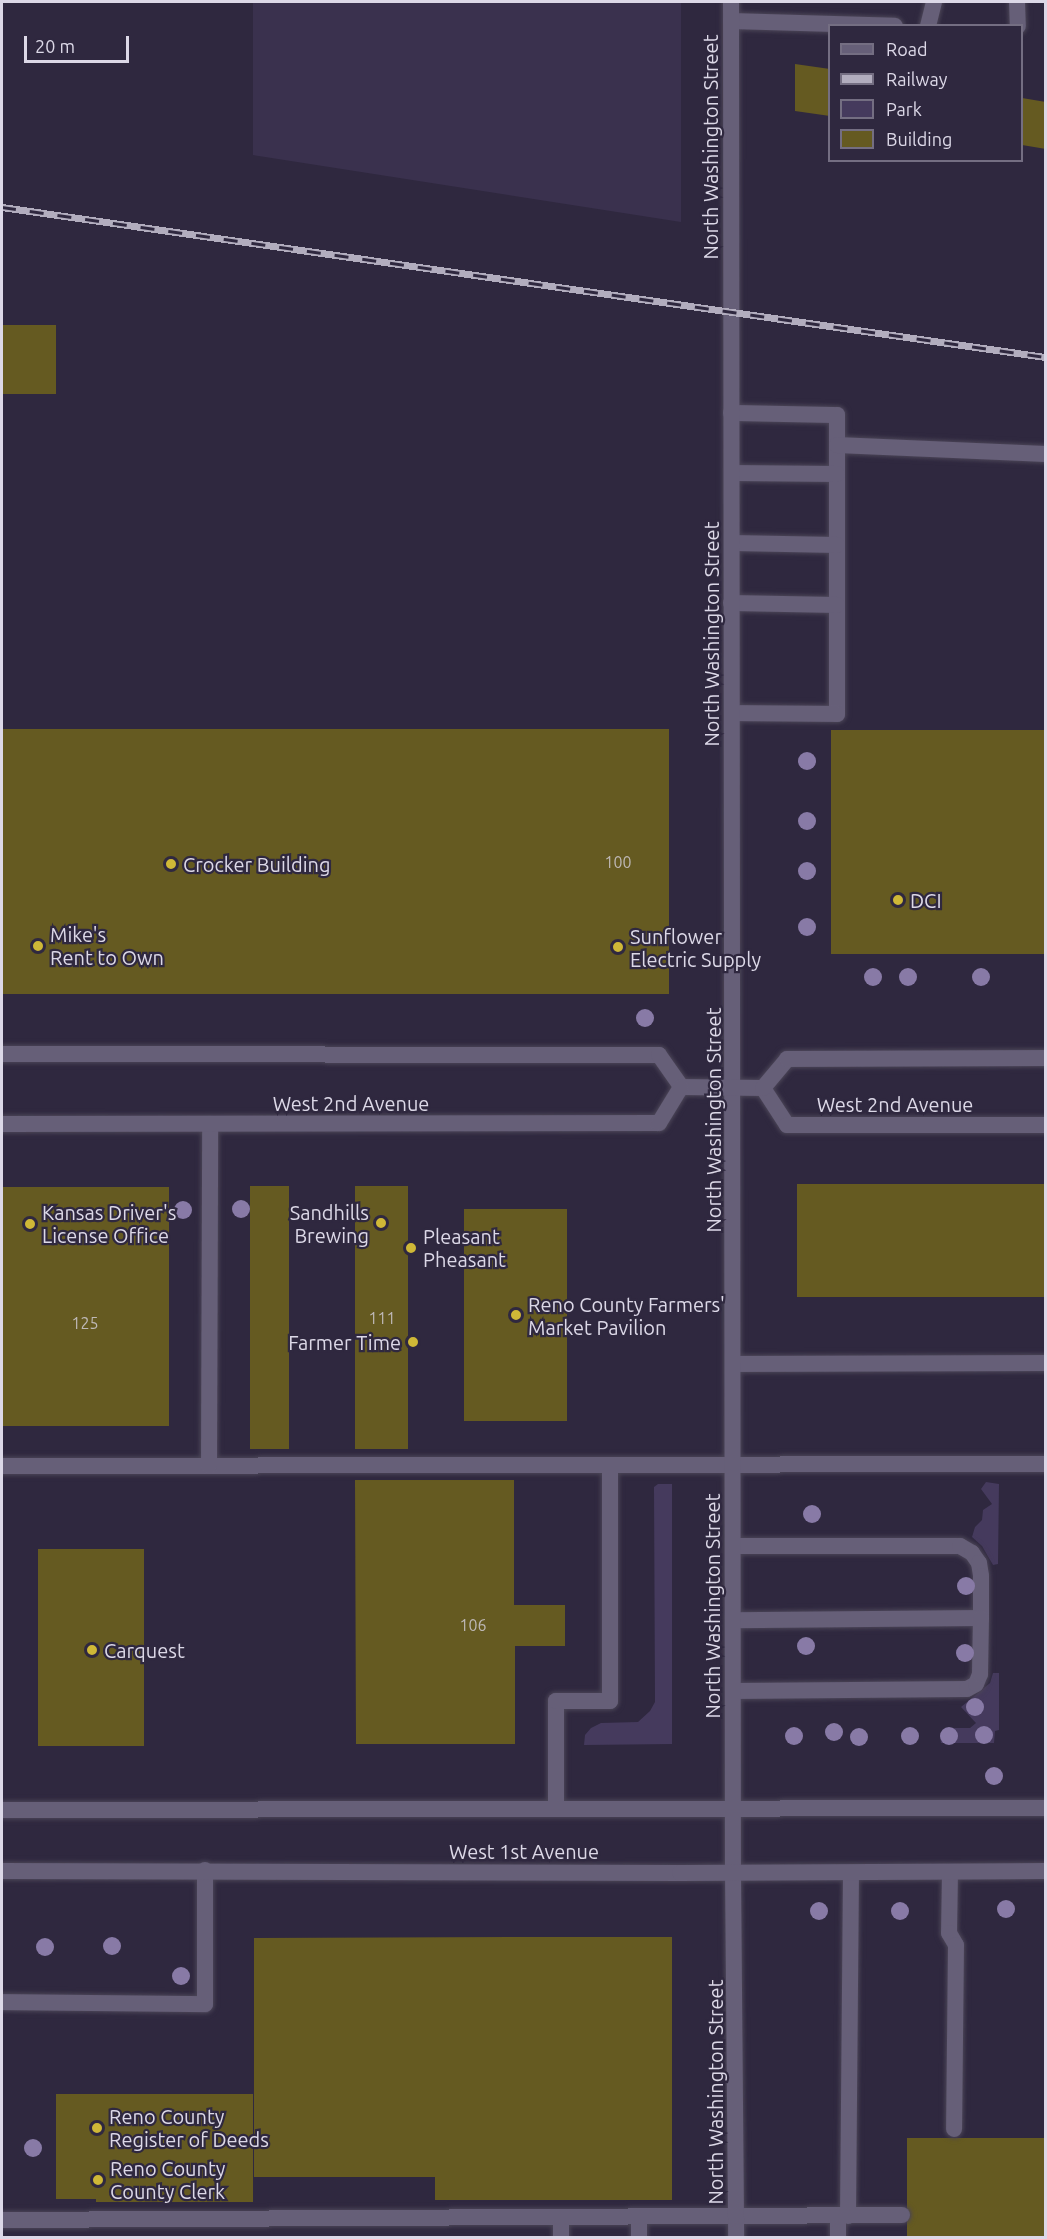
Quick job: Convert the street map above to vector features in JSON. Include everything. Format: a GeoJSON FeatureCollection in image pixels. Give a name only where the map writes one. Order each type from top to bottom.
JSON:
{"type":"FeatureCollection","features":[{"type":"Feature","properties":{"kind":"street","name":"North Washington Street"},"geometry":{"type":"LineString","coordinates":[[731,2],[734,1087],[733,1873],[736,2238]]}},
{"type":"Feature","properties":{"kind":"street"},"geometry":{"type":"LineString","coordinates":[[928,24],[934,2]]}},
{"type":"Feature","properties":{"kind":"street"},"geometry":{"type":"LineString","coordinates":[[1017,2],[1018,24]]}},
{"type":"Feature","properties":{"kind":"street"},"geometry":{"type":"LineString","coordinates":[[731,21],[829,24]]}},
{"type":"Feature","properties":{"kind":"street"},"geometry":{"type":"LineString","coordinates":[[731,413],[837,414],[837,714],[732,713]]}},
{"type":"Feature","properties":{"kind":"street"},"geometry":{"type":"LineString","coordinates":[[837,445],[1046,454]]}},
{"type":"Feature","properties":{"kind":"street"},"geometry":{"type":"LineString","coordinates":[[732,473],[837,474]]}},
{"type":"Feature","properties":{"kind":"street"},"geometry":{"type":"LineString","coordinates":[[732,543],[837,545]]}},
{"type":"Feature","properties":{"kind":"street"},"geometry":{"type":"LineString","coordinates":[[731,603],[837,605]]}},
{"type":"Feature","properties":{"kind":"street"},"geometry":{"type":"LineString","coordinates":[[2,1054],[659,1055],[681,1087],[764,1088],[787,1059],[1046,1058]]}},
{"type":"Feature","properties":{"kind":"street","name":"West 2nd Avenue"},"geometry":{"type":"LineString","coordinates":[[2,1124],[659,1123],[681,1087]]}},
{"type":"Feature","properties":{"kind":"street","name":"West 2nd Avenue"},"geometry":{"type":"LineString","coordinates":[[764,1088],[787,1125],[1046,1125]]}},
{"type":"Feature","properties":{"kind":"street"},"geometry":{"type":"LineString","coordinates":[[209,1466],[210,1124]]}},
{"type":"Feature","properties":{"kind":"street"},"geometry":{"type":"LineString","coordinates":[[734,1364],[1046,1363]]}},
{"type":"Feature","properties":{"kind":"street"},"geometry":{"type":"LineString","coordinates":[[2,1466],[1046,1464]]}},
{"type":"Feature","properties":{"kind":"street"},"geometry":{"type":"LineString","coordinates":[[556,1808],[556,1701],[610,1701],[610,1466]]}},
{"type":"Feature","properties":{"kind":"street"},"geometry":{"type":"LineString","coordinates":[[733,1546],[960,1546],[972,1553],[979,1563],[981,1618],[980,1674],[976,1684],[967,1689],[733,1691]]}},
{"type":"Feature","properties":{"kind":"street"},"geometry":{"type":"LineString","coordinates":[[733,1620],[981,1618]]}},
{"type":"Feature","properties":{"kind":"street"},"geometry":{"type":"LineString","coordinates":[[2,1810],[1046,1808]]}},
{"type":"Feature","properties":{"kind":"street"},"geometry":{"type":"LineString","coordinates":[[2,2002],[205,2004],[205,1870]]}},
{"type":"Feature","properties":{"kind":"street","name":"West 1st Avenue"},"geometry":{"type":"LineString","coordinates":[[2,1871],[733,1873],[1046,1871]]}},
{"type":"Feature","properties":{"kind":"street"},"geometry":{"type":"LineString","coordinates":[[950,1872],[949,1933],[956,1945],[954,2129]]}},
{"type":"Feature","properties":{"kind":"street"},"geometry":{"type":"LineString","coordinates":[[838,2238],[843,2216],[851,1873]]}},
{"type":"Feature","properties":{"kind":"street"},"geometry":{"type":"LineString","coordinates":[[2,2220],[902,2215]]}},
{"type":"Feature","properties":{"kind":"street"},"geometry":{"type":"LineString","coordinates":[[561,2217],[561,2238]]}},
{"type":"Feature","properties":{"kind":"street"},"geometry":{"type":"LineString","coordinates":[[639,2217],[639,2238]]}},
{"type":"Feature","properties":{"kind":"shaded area"},"geometry":{"type":"Polygon","coordinates":[[[253,2],[681,2],[681,222],[253,155],[253,2]]]}},
{"type":"Feature","properties":{"kind":"green space"},"geometry":{"type":"Polygon","coordinates":[[[986,1482],[999,1484],[998,1564],[993,1565],[982,1546],[972,1537],[975,1527],[982,1520],[983,1510],[992,1504],[981,1489],[986,1482]]]}},
{"type":"Feature","properties":{"kind":"green space"},"geometry":{"type":"Polygon","coordinates":[[[658,1484],[672,1484],[672,1744],[584,1745],[585,1735],[591,1728],[601,1723],[638,1722],[650,1711],[655,1702],[654,1487],[658,1484]]]}},
{"type":"Feature","properties":{"kind":"green space"},"geometry":{"type":"Polygon","coordinates":[[[993,1673],[999,1673],[999,1730],[995,1731],[994,1743],[941,1743],[940,1736],[950,1728],[970,1728],[976,1723],[961,1707],[990,1683],[993,1673]]]}},
{"type":"Feature","properties":{"kind":"building"},"geometry":{"type":"Polygon","coordinates":[[[795,64],[828,69],[828,116],[795,111],[795,64]]]}},
{"type":"Feature","properties":{"kind":"building"},"geometry":{"type":"Polygon","coordinates":[[[1023,98],[1046,102],[1046,149],[1023,145],[1023,98]]]}},
{"type":"Feature","properties":{"kind":"building"},"geometry":{"type":"Polygon","coordinates":[[[2,325],[56,325],[56,394],[2,394],[2,325]]]}},
{"type":"Feature","properties":{"kind":"building"},"geometry":{"type":"Polygon","coordinates":[[[2,729],[669,729],[669,994],[2,994],[2,729]]]}},
{"type":"Feature","properties":{"kind":"building"},"geometry":{"type":"Polygon","coordinates":[[[831,730],[1046,730],[1046,954],[831,954],[831,730]]]}},
{"type":"Feature","properties":{"kind":"building"},"geometry":{"type":"Polygon","coordinates":[[[797,1184],[1046,1184],[1046,1297],[797,1297],[797,1184]]]}},
{"type":"Feature","properties":{"kind":"building"},"geometry":{"type":"Polygon","coordinates":[[[250,1186],[289,1186],[289,1449],[250,1449],[250,1186]]]}},
{"type":"Feature","properties":{"kind":"building"},"geometry":{"type":"Polygon","coordinates":[[[355,1186],[408,1186],[408,1449],[355,1449],[355,1186]]]}},
{"type":"Feature","properties":{"kind":"building"},"geometry":{"type":"Polygon","coordinates":[[[2,1187],[169,1187],[169,1426],[2,1426],[2,1187]]]}},
{"type":"Feature","properties":{"kind":"building","name":"Reno County Farmers' Market Pavilion"},"geometry":{"type":"Polygon","coordinates":[[[464,1209],[567,1209],[567,1421],[464,1421],[464,1209]]]}},
{"type":"Feature","properties":{"kind":"building"},"geometry":{"type":"Polygon","coordinates":[[[355,1480],[514,1480],[514,1605],[565,1605],[565,1646],[515,1646],[515,1744],[356,1744],[355,1480]]]}},
{"type":"Feature","properties":{"kind":"building"},"geometry":{"type":"Polygon","coordinates":[[[38,1549],[144,1549],[144,1746],[38,1746],[38,1549]]]}},
{"type":"Feature","properties":{"kind":"building"},"geometry":{"type":"Polygon","coordinates":[[[672,1937],[672,2200],[435,2200],[435,2177],[254,2177],[254,1938],[672,1937]]]}},
{"type":"Feature","properties":{"kind":"building"},"geometry":{"type":"Polygon","coordinates":[[[56,2094],[253,2094],[253,2202],[96,2202],[96,2199],[56,2199],[56,2094]]]}},
{"type":"Feature","properties":{"kind":"building"},"geometry":{"type":"Polygon","coordinates":[[[907,2138],[1046,2138],[1046,2238],[907,2238],[907,2138]]]}},
{"type":"Feature","properties":{"kind":"railway"},"geometry":{"type":"LineString","coordinates":[[2,207],[1046,357]]}},
{"type":"Feature","properties":{"kind":"place","name":"Crocker Building"},"geometry":{"type":"Point","coordinates":[171,864]}},
{"type":"Feature","properties":{"kind":"place","name":"DCI"},"geometry":{"type":"Point","coordinates":[898,900]}},
{"type":"Feature","properties":{"kind":"place","name":"Mike's Rent to Own"},"geometry":{"type":"Point","coordinates":[38,946]}},
{"type":"Feature","properties":{"kind":"place","name":"Sunflower Electric Supply"},"geometry":{"type":"Point","coordinates":[618,947]}},
{"type":"Feature","properties":{"kind":"place","name":"Sandhills Brewing"},"geometry":{"type":"Point","coordinates":[381,1223]}},
{"type":"Feature","properties":{"kind":"place","name":"Kansas Driver's License Office"},"geometry":{"type":"Point","coordinates":[30,1224]}},
{"type":"Feature","properties":{"kind":"place","name":"Pleasant Pheasant"},"geometry":{"type":"Point","coordinates":[411,1248]}},
{"type":"Feature","properties":{"kind":"place","name":"Reno County Farmers' Market Pavilion"},"geometry":{"type":"Point","coordinates":[516,1315]}},
{"type":"Feature","properties":{"kind":"place","name":"Farmer Time"},"geometry":{"type":"Point","coordinates":[413,1342]}},
{"type":"Feature","properties":{"kind":"place","name":"Carquest"},"geometry":{"type":"Point","coordinates":[92,1650]}},
{"type":"Feature","properties":{"kind":"place","name":"Reno County Register of Deeds"},"geometry":{"type":"Point","coordinates":[97,2128]}},
{"type":"Feature","properties":{"kind":"place","name":"Reno County County Clerk"},"geometry":{"type":"Point","coordinates":[98,2180]}}]}
